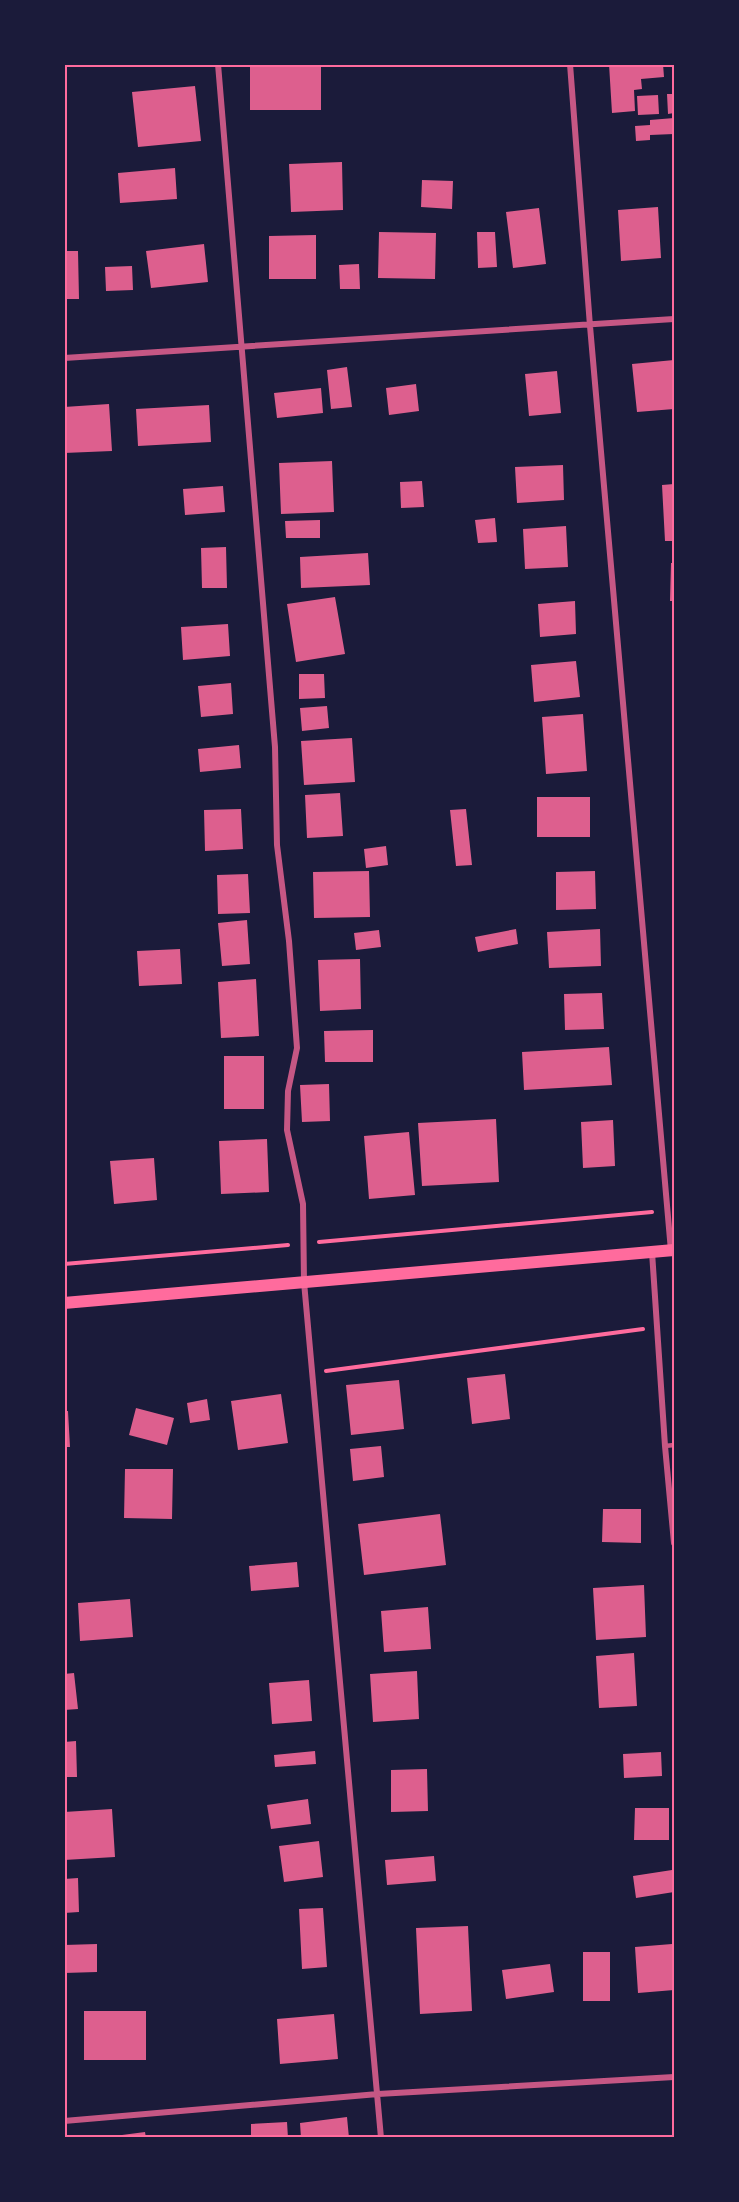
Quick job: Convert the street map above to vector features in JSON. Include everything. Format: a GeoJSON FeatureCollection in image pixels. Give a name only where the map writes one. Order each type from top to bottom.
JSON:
{"type":"FeatureCollection","features":[{"type":"Feature","properties":{"kind":"main road"},"geometry":{"type":"LineString","coordinates":[[64,1303],[673,1250]]}},
{"type":"Feature","properties":{"kind":"street"},"geometry":{"type":"LineString","coordinates":[[218,64],[275,747],[277,845],[289,941],[297,1048],[288,1091],[286,1130],[303,1204],[304,1282],[314,1372],[381,2138]]}},
{"type":"Feature","properties":{"kind":"street"},"geometry":{"type":"LineString","coordinates":[[570,64],[590,326],[666,1211],[673,1250]]}},
{"type":"Feature","properties":{"kind":"street"},"geometry":{"type":"LineString","coordinates":[[64,358],[675,319]]}},
{"type":"Feature","properties":{"kind":"street"},"geometry":{"type":"LineString","coordinates":[[652,1252],[659,1327],[665,1446],[675,1543]]}},
{"type":"Feature","properties":{"kind":"street"},"geometry":{"type":"LineString","coordinates":[[64,2121],[378,2094],[675,2077]]}},
{"type":"Feature","properties":{"kind":"lane"},"geometry":{"type":"LineString","coordinates":[[665,1446],[675,1445]]}},
{"type":"Feature","properties":{"kind":"path"},"geometry":{"type":"LineString","coordinates":[[64,1264],[666,1211]]}},
{"type":"Feature","properties":{"kind":"path"},"geometry":{"type":"LineString","coordinates":[[314,1372],[659,1327]]}},
{"type":"Feature","properties":{"kind":"building"},"geometry":{"type":"Polygon","coordinates":[[[609,64],[663,64],[664,77],[641,79],[642,89],[634,90],[635,111],[612,113],[609,64]]]}},
{"type":"Feature","properties":{"kind":"building"},"geometry":{"type":"Polygon","coordinates":[[[250,67],[321,67],[321,110],[250,110],[250,67]]]}},
{"type":"Feature","properties":{"kind":"building"},"geometry":{"type":"Polygon","coordinates":[[[195,86],[201,141],[138,147],[132,92],[195,86]]]}},
{"type":"Feature","properties":{"kind":"building"},"geometry":{"type":"Polygon","coordinates":[[[667,94],[674,94],[674,113],[668,114],[667,94]]]}},
{"type":"Feature","properties":{"kind":"building"},"geometry":{"type":"Polygon","coordinates":[[[658,95],[659,114],[638,115],[637,96],[658,95]]]}},
{"type":"Feature","properties":{"kind":"building"},"geometry":{"type":"Polygon","coordinates":[[[674,118],[674,134],[650,135],[650,140],[636,141],[635,126],[650,125],[650,120],[674,118]]]}},
{"type":"Feature","properties":{"kind":"building"},"geometry":{"type":"Polygon","coordinates":[[[342,162],[343,210],[291,212],[289,164],[342,162]]]}},
{"type":"Feature","properties":{"kind":"building"},"geometry":{"type":"Polygon","coordinates":[[[175,168],[177,199],[120,203],[118,173],[175,168]]]}},
{"type":"Feature","properties":{"kind":"building"},"geometry":{"type":"Polygon","coordinates":[[[422,180],[453,181],[452,209],[421,207],[422,180]]]}},
{"type":"Feature","properties":{"kind":"building"},"geometry":{"type":"Polygon","coordinates":[[[658,207],[661,258],[621,261],[618,210],[658,207]]]}},
{"type":"Feature","properties":{"kind":"building"},"geometry":{"type":"Polygon","coordinates":[[[539,208],[546,264],[513,268],[506,212],[539,208]]]}},
{"type":"Feature","properties":{"kind":"building"},"geometry":{"type":"Polygon","coordinates":[[[379,232],[436,233],[435,279],[378,278],[379,232]]]}},
{"type":"Feature","properties":{"kind":"building"},"geometry":{"type":"Polygon","coordinates":[[[477,232],[495,232],[497,267],[478,268],[477,232]]]}},
{"type":"Feature","properties":{"kind":"building"},"geometry":{"type":"Polygon","coordinates":[[[316,235],[316,279],[269,279],[269,236],[316,235]]]}},
{"type":"Feature","properties":{"kind":"building"},"geometry":{"type":"Polygon","coordinates":[[[204,244],[208,282],[151,288],[146,251],[204,244]]]}},
{"type":"Feature","properties":{"kind":"building"},"geometry":{"type":"Polygon","coordinates":[[[64,251],[78,251],[79,299],[64,299],[64,251]]]}},
{"type":"Feature","properties":{"kind":"building"},"geometry":{"type":"Polygon","coordinates":[[[359,264],[360,289],[340,289],[339,265],[359,264]]]}},
{"type":"Feature","properties":{"kind":"building"},"geometry":{"type":"Polygon","coordinates":[[[132,266],[133,290],[106,291],[105,267],[132,266]]]}},
{"type":"Feature","properties":{"kind":"building"},"geometry":{"type":"Polygon","coordinates":[[[674,360],[674,409],[637,412],[632,364],[674,360]]]}},
{"type":"Feature","properties":{"kind":"building"},"geometry":{"type":"Polygon","coordinates":[[[347,367],[352,407],[331,409],[327,370],[347,367]]]}},
{"type":"Feature","properties":{"kind":"building"},"geometry":{"type":"Polygon","coordinates":[[[557,371],[561,413],[529,416],[525,374],[557,371]]]}},
{"type":"Feature","properties":{"kind":"building"},"geometry":{"type":"Polygon","coordinates":[[[416,384],[419,411],[389,415],[386,388],[416,384]]]}},
{"type":"Feature","properties":{"kind":"building"},"geometry":{"type":"Polygon","coordinates":[[[321,388],[323,413],[277,418],[274,393],[321,388]]]}},
{"type":"Feature","properties":{"kind":"building"},"geometry":{"type":"Polygon","coordinates":[[[109,404],[112,451],[64,453],[64,407],[109,404]]]}},
{"type":"Feature","properties":{"kind":"building"},"geometry":{"type":"Polygon","coordinates":[[[209,405],[211,442],[138,446],[136,409],[209,405]]]}},
{"type":"Feature","properties":{"kind":"building"},"geometry":{"type":"Polygon","coordinates":[[[332,461],[334,512],[281,514],[279,463],[332,461]]]}},
{"type":"Feature","properties":{"kind":"building"},"geometry":{"type":"Polygon","coordinates":[[[563,465],[564,500],[517,503],[515,467],[563,465]]]}},
{"type":"Feature","properties":{"kind":"building"},"geometry":{"type":"Polygon","coordinates":[[[422,481],[424,507],[401,508],[400,482],[422,481]]]}},
{"type":"Feature","properties":{"kind":"building"},"geometry":{"type":"Polygon","coordinates":[[[674,484],[674,541],[665,541],[662,485],[674,484]]]}},
{"type":"Feature","properties":{"kind":"building"},"geometry":{"type":"Polygon","coordinates":[[[223,486],[225,512],[185,515],[183,489],[223,486]]]}},
{"type":"Feature","properties":{"kind":"building"},"geometry":{"type":"Polygon","coordinates":[[[495,518],[497,542],[478,543],[475,520],[495,518]]]}},
{"type":"Feature","properties":{"kind":"building"},"geometry":{"type":"Polygon","coordinates":[[[320,520],[320,538],[286,538],[285,521],[320,520]]]}},
{"type":"Feature","properties":{"kind":"building"},"geometry":{"type":"Polygon","coordinates":[[[566,526],[568,567],[525,569],[523,529],[566,526]]]}},
{"type":"Feature","properties":{"kind":"building"},"geometry":{"type":"Polygon","coordinates":[[[226,547],[227,588],[202,588],[201,548],[226,547]]]}},
{"type":"Feature","properties":{"kind":"building"},"geometry":{"type":"Polygon","coordinates":[[[368,553],[370,585],[301,588],[300,557],[368,553]]]}},
{"type":"Feature","properties":{"kind":"building"},"geometry":{"type":"Polygon","coordinates":[[[671,563],[674,563],[674,601],[670,601],[671,563]]]}},
{"type":"Feature","properties":{"kind":"building"},"geometry":{"type":"Polygon","coordinates":[[[335,597],[345,654],[296,662],[287,604],[335,597]]]}},
{"type":"Feature","properties":{"kind":"building"},"geometry":{"type":"Polygon","coordinates":[[[575,601],[576,634],[540,637],[538,604],[575,601]]]}},
{"type":"Feature","properties":{"kind":"building"},"geometry":{"type":"Polygon","coordinates":[[[228,624],[230,656],[183,660],[181,627],[228,624]]]}},
{"type":"Feature","properties":{"kind":"building"},"geometry":{"type":"Polygon","coordinates":[[[576,661],[580,697],[534,702],[531,665],[576,661]]]}},
{"type":"Feature","properties":{"kind":"building"},"geometry":{"type":"Polygon","coordinates":[[[299,674],[324,674],[325,698],[299,699],[299,674]]]}},
{"type":"Feature","properties":{"kind":"building"},"geometry":{"type":"Polygon","coordinates":[[[231,683],[233,714],[201,717],[198,686],[231,683]]]}},
{"type":"Feature","properties":{"kind":"building"},"geometry":{"type":"Polygon","coordinates":[[[327,706],[329,728],[302,731],[300,708],[327,706]]]}},
{"type":"Feature","properties":{"kind":"building"},"geometry":{"type":"Polygon","coordinates":[[[583,714],[587,771],[546,774],[542,717],[583,714]]]}},
{"type":"Feature","properties":{"kind":"building"},"geometry":{"type":"Polygon","coordinates":[[[352,738],[355,782],[304,785],[301,741],[352,738]]]}},
{"type":"Feature","properties":{"kind":"building"},"geometry":{"type":"Polygon","coordinates":[[[239,745],[241,768],[200,772],[198,749],[239,745]]]}},
{"type":"Feature","properties":{"kind":"building"},"geometry":{"type":"Polygon","coordinates":[[[340,793],[343,836],[307,838],[305,795],[340,793]]]}},
{"type":"Feature","properties":{"kind":"building"},"geometry":{"type":"Polygon","coordinates":[[[537,797],[590,797],[590,837],[537,837],[537,797]]]}},
{"type":"Feature","properties":{"kind":"building"},"geometry":{"type":"Polygon","coordinates":[[[241,809],[243,849],[205,851],[204,810],[241,809]]]}},
{"type":"Feature","properties":{"kind":"building"},"geometry":{"type":"Polygon","coordinates":[[[466,809],[472,865],[456,866],[450,810],[466,809]]]}},
{"type":"Feature","properties":{"kind":"building"},"geometry":{"type":"Polygon","coordinates":[[[386,846],[388,865],[366,868],[364,849],[386,846]]]}},
{"type":"Feature","properties":{"kind":"building"},"geometry":{"type":"Polygon","coordinates":[[[369,871],[370,917],[314,918],[313,872],[369,871]]]}},
{"type":"Feature","properties":{"kind":"building"},"geometry":{"type":"Polygon","coordinates":[[[595,871],[596,909],[556,910],[556,872],[595,871]]]}},
{"type":"Feature","properties":{"kind":"building"},"geometry":{"type":"Polygon","coordinates":[[[248,874],[250,913],[218,914],[217,875],[248,874]]]}},
{"type":"Feature","properties":{"kind":"building"},"geometry":{"type":"Polygon","coordinates":[[[247,920],[250,964],[222,966],[218,923],[247,920]]]}},
{"type":"Feature","properties":{"kind":"building"},"geometry":{"type":"Polygon","coordinates":[[[516,929],[518,944],[478,952],[475,937],[516,929]]]}},
{"type":"Feature","properties":{"kind":"building"},"geometry":{"type":"Polygon","coordinates":[[[600,929],[601,966],[549,968],[547,932],[600,929]]]}},
{"type":"Feature","properties":{"kind":"building"},"geometry":{"type":"Polygon","coordinates":[[[379,930],[381,947],[356,950],[354,933],[379,930]]]}},
{"type":"Feature","properties":{"kind":"building"},"geometry":{"type":"Polygon","coordinates":[[[180,949],[182,984],[139,986],[137,951],[180,949]]]}},
{"type":"Feature","properties":{"kind":"building"},"geometry":{"type":"Polygon","coordinates":[[[360,959],[361,1009],[320,1011],[318,960],[360,959]]]}},
{"type":"Feature","properties":{"kind":"building"},"geometry":{"type":"Polygon","coordinates":[[[256,979],[259,1036],[221,1038],[218,982],[256,979]]]}},
{"type":"Feature","properties":{"kind":"building"},"geometry":{"type":"Polygon","coordinates":[[[602,993],[604,1029],[565,1030],[564,994],[602,993]]]}},
{"type":"Feature","properties":{"kind":"building"},"geometry":{"type":"Polygon","coordinates":[[[373,1030],[373,1062],[325,1062],[324,1031],[373,1030]]]}},
{"type":"Feature","properties":{"kind":"building"},"geometry":{"type":"Polygon","coordinates":[[[609,1047],[612,1085],[524,1090],[522,1052],[609,1047]]]}},
{"type":"Feature","properties":{"kind":"building"},"geometry":{"type":"Polygon","coordinates":[[[224,1056],[264,1056],[264,1109],[224,1109],[224,1056]]]}},
{"type":"Feature","properties":{"kind":"building"},"geometry":{"type":"Polygon","coordinates":[[[329,1084],[330,1121],[302,1122],[300,1085],[329,1084]]]}},
{"type":"Feature","properties":{"kind":"building"},"geometry":{"type":"Polygon","coordinates":[[[496,1119],[499,1182],[422,1186],[418,1123],[496,1119]]]}},
{"type":"Feature","properties":{"kind":"building"},"geometry":{"type":"Polygon","coordinates":[[[613,1120],[615,1166],[583,1168],[581,1122],[613,1120]]]}},
{"type":"Feature","properties":{"kind":"building"},"geometry":{"type":"Polygon","coordinates":[[[409,1132],[415,1195],[369,1199],[364,1136],[409,1132]]]}},
{"type":"Feature","properties":{"kind":"building"},"geometry":{"type":"Polygon","coordinates":[[[267,1139],[269,1192],[221,1194],[219,1141],[267,1139]]]}},
{"type":"Feature","properties":{"kind":"building"},"geometry":{"type":"Polygon","coordinates":[[[154,1158],[157,1200],[114,1204],[110,1161],[154,1158]]]}},
{"type":"Feature","properties":{"kind":"building"},"geometry":{"type":"Polygon","coordinates":[[[505,1374],[510,1419],[472,1424],[467,1378],[505,1374]]]}},
{"type":"Feature","properties":{"kind":"building"},"geometry":{"type":"Polygon","coordinates":[[[399,1380],[404,1429],[351,1435],[346,1385],[399,1380]]]}},
{"type":"Feature","properties":{"kind":"building"},"geometry":{"type":"Polygon","coordinates":[[[281,1394],[288,1443],[238,1450],[231,1401],[281,1394]]]}},
{"type":"Feature","properties":{"kind":"building"},"geometry":{"type":"Polygon","coordinates":[[[207,1399],[210,1420],[190,1423],[187,1403],[207,1399]]]}},
{"type":"Feature","properties":{"kind":"building"},"geometry":{"type":"Polygon","coordinates":[[[136,1408],[174,1418],[167,1445],[129,1435],[136,1408]]]}},
{"type":"Feature","properties":{"kind":"building"},"geometry":{"type":"Polygon","coordinates":[[[64,1411],[68,1411],[70,1447],[64,1447],[64,1411]]]}},
{"type":"Feature","properties":{"kind":"building"},"geometry":{"type":"Polygon","coordinates":[[[381,1446],[384,1477],[353,1481],[350,1449],[381,1446]]]}},
{"type":"Feature","properties":{"kind":"building"},"geometry":{"type":"Polygon","coordinates":[[[125,1469],[173,1469],[172,1519],[124,1518],[125,1469]]]}},
{"type":"Feature","properties":{"kind":"building"},"geometry":{"type":"Polygon","coordinates":[[[603,1509],[641,1509],[641,1543],[602,1542],[603,1509]]]}},
{"type":"Feature","properties":{"kind":"building"},"geometry":{"type":"Polygon","coordinates":[[[440,1514],[446,1565],[364,1575],[358,1524],[440,1514]]]}},
{"type":"Feature","properties":{"kind":"building"},"geometry":{"type":"Polygon","coordinates":[[[297,1562],[299,1587],[251,1591],[249,1566],[297,1562]]]}},
{"type":"Feature","properties":{"kind":"building"},"geometry":{"type":"Polygon","coordinates":[[[644,1585],[646,1637],[596,1640],[593,1588],[644,1585]]]}},
{"type":"Feature","properties":{"kind":"building"},"geometry":{"type":"Polygon","coordinates":[[[130,1599],[133,1637],[80,1641],[78,1603],[130,1599]]]}},
{"type":"Feature","properties":{"kind":"building"},"geometry":{"type":"Polygon","coordinates":[[[428,1607],[431,1649],[384,1652],[381,1611],[428,1607]]]}},
{"type":"Feature","properties":{"kind":"building"},"geometry":{"type":"Polygon","coordinates":[[[634,1653],[637,1706],[599,1708],[596,1656],[634,1653]]]}},
{"type":"Feature","properties":{"kind":"building"},"geometry":{"type":"Polygon","coordinates":[[[417,1671],[419,1719],[373,1722],[370,1674],[417,1671]]]}},
{"type":"Feature","properties":{"kind":"building"},"geometry":{"type":"Polygon","coordinates":[[[74,1673],[78,1709],[64,1710],[64,1674],[74,1673]]]}},
{"type":"Feature","properties":{"kind":"building"},"geometry":{"type":"Polygon","coordinates":[[[309,1680],[312,1721],[272,1724],[269,1683],[309,1680]]]}},
{"type":"Feature","properties":{"kind":"building"},"geometry":{"type":"Polygon","coordinates":[[[76,1741],[77,1777],[64,1777],[64,1742],[76,1741]]]}},
{"type":"Feature","properties":{"kind":"building"},"geometry":{"type":"Polygon","coordinates":[[[315,1751],[316,1764],[275,1767],[274,1755],[315,1751]]]}},
{"type":"Feature","properties":{"kind":"building"},"geometry":{"type":"Polygon","coordinates":[[[661,1752],[662,1776],[624,1778],[623,1754],[661,1752]]]}},
{"type":"Feature","properties":{"kind":"building"},"geometry":{"type":"Polygon","coordinates":[[[427,1769],[428,1811],[391,1812],[391,1770],[427,1769]]]}},
{"type":"Feature","properties":{"kind":"building"},"geometry":{"type":"Polygon","coordinates":[[[308,1799],[311,1824],[271,1829],[267,1805],[308,1799]]]}},
{"type":"Feature","properties":{"kind":"building"},"geometry":{"type":"Polygon","coordinates":[[[635,1808],[669,1808],[669,1840],[634,1840],[635,1808]]]}},
{"type":"Feature","properties":{"kind":"building"},"geometry":{"type":"Polygon","coordinates":[[[112,1809],[115,1857],[64,1860],[64,1812],[112,1809]]]}},
{"type":"Feature","properties":{"kind":"building"},"geometry":{"type":"Polygon","coordinates":[[[319,1841],[323,1877],[284,1882],[279,1846],[319,1841]]]}},
{"type":"Feature","properties":{"kind":"building"},"geometry":{"type":"Polygon","coordinates":[[[434,1856],[436,1881],[387,1885],[385,1860],[434,1856]]]}},
{"type":"Feature","properties":{"kind":"building"},"geometry":{"type":"Polygon","coordinates":[[[672,1870],[674,1892],[636,1898],[633,1876],[672,1870]]]}},
{"type":"Feature","properties":{"kind":"building"},"geometry":{"type":"Polygon","coordinates":[[[78,1878],[79,1912],[64,1913],[64,1879],[78,1878]]]}},
{"type":"Feature","properties":{"kind":"building"},"geometry":{"type":"Polygon","coordinates":[[[323,1908],[327,1967],[302,1969],[299,1909],[323,1908]]]}},
{"type":"Feature","properties":{"kind":"building"},"geometry":{"type":"Polygon","coordinates":[[[468,1926],[472,2011],[420,2014],[416,1928],[468,1926]]]}},
{"type":"Feature","properties":{"kind":"building"},"geometry":{"type":"Polygon","coordinates":[[[97,1944],[97,1972],[64,1973],[64,1945],[97,1944]]]}},
{"type":"Feature","properties":{"kind":"building"},"geometry":{"type":"Polygon","coordinates":[[[672,1944],[674,1990],[638,1993],[635,1947],[672,1944]]]}},
{"type":"Feature","properties":{"kind":"building"},"geometry":{"type":"Polygon","coordinates":[[[583,1952],[610,1952],[610,2001],[583,2001],[583,1952]]]}},
{"type":"Feature","properties":{"kind":"building"},"geometry":{"type":"Polygon","coordinates":[[[550,1964],[554,1992],[506,1999],[502,1970],[550,1964]]]}},
{"type":"Feature","properties":{"kind":"building"},"geometry":{"type":"Polygon","coordinates":[[[84,2011],[146,2011],[146,2060],[84,2060],[84,2011]]]}},
{"type":"Feature","properties":{"kind":"building"},"geometry":{"type":"Polygon","coordinates":[[[334,2014],[338,2059],[280,2064],[277,2019],[334,2014]]]}},
{"type":"Feature","properties":{"kind":"building"},"geometry":{"type":"Polygon","coordinates":[[[347,2117],[349,2138],[301,2138],[300,2123],[347,2117]]]}},
{"type":"Feature","properties":{"kind":"building"},"geometry":{"type":"Polygon","coordinates":[[[287,2122],[288,2138],[251,2138],[251,2124],[287,2122]]]}},
{"type":"Feature","properties":{"kind":"building"},"geometry":{"type":"Polygon","coordinates":[[[145,2132],[146,2138],[122,2138],[122,2135],[145,2132]]]}}]}
